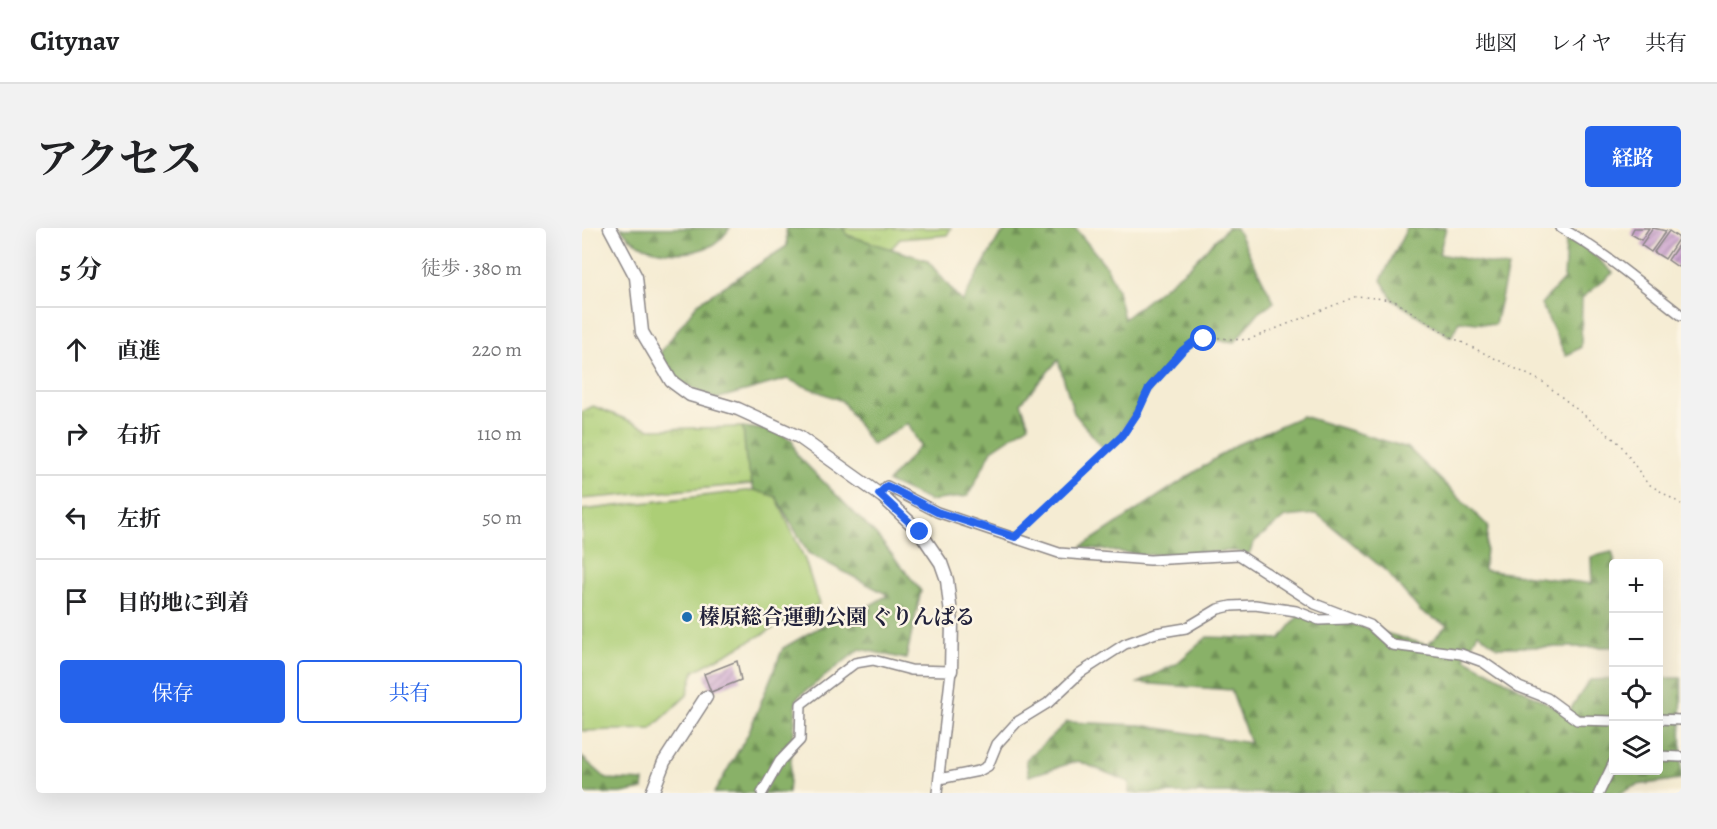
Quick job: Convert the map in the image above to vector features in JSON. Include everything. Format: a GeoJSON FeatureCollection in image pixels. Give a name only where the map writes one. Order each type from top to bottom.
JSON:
{"type":"FeatureCollection","features":[{"type":"Feature","properties":{"kind":"street"},"geometry":{"type":"LineString","coordinates":[[610,228],[636,277],[642,332],[671,381],[690,395],[738,409],[799,437],[879,494],[910,520],[941,564],[949,591],[952,623],[951,671],[938,793]]}},
{"type":"Feature","properties":{"kind":"street"},"geometry":{"type":"LineString","coordinates":[[1561,228],[1594,247],[1610,263],[1681,315]]}},
{"type":"Feature","properties":{"kind":"street"},"geometry":{"type":"LineString","coordinates":[[879,494],[887,486],[937,512],[1049,550],[1150,560],[1239,555],[1315,604],[1335,610],[1348,619]]}},
{"type":"Feature","properties":{"kind":"street"},"geometry":{"type":"LineString","coordinates":[[939,779],[979,771],[988,766],[998,744],[1017,722],[1048,703],[1080,673],[1125,644],[1156,633],[1186,628],[1218,609],[1231,606],[1255,605],[1296,610],[1319,620],[1348,619],[1370,625],[1392,645],[1461,654],[1483,662],[1519,687],[1547,698],[1577,720],[1609,721]]}},
{"type":"Feature","properties":{"kind":"street"},"geometry":{"type":"LineString","coordinates":[[762,793],[780,761],[800,740],[801,704],[855,663],[873,660],[911,670],[951,671]]}},
{"type":"Feature","properties":{"kind":"street"},"geometry":{"type":"LineString","coordinates":[[652,793],[664,762],[706,697]]}},
{"type":"Feature","properties":{"kind":"street"},"geometry":{"type":"LineString","coordinates":[[1663,719],[1681,720]]}},
{"type":"Feature","properties":{"kind":"street"},"geometry":{"type":"LineString","coordinates":[[1663,756],[1681,757]]}},
{"type":"Feature","properties":{"kind":"street"},"geometry":{"type":"LineString","coordinates":[[1599,793],[1609,772]]}},
{"type":"Feature","properties":{"kind":"path"},"geometry":{"type":"LineString","coordinates":[[1015,537],[1122,436],[1138,412],[1149,388],[1182,351],[1196,340],[1216,337],[1235,342],[1250,339],[1357,296],[1393,300],[1451,337],[1543,382],[1620,444],[1647,483],[1681,504]]}},
{"type":"Feature","properties":{"kind":"green space"},"geometry":{"type":"Polygon","coordinates":[[[621,228],[730,228],[713,245],[677,253],[651,249],[639,244],[621,228]]]}},
{"type":"Feature","properties":{"kind":"green space"},"geometry":{"type":"Polygon","coordinates":[[[786,228],[843,228],[847,235],[927,260],[962,302],[998,238],[1009,228],[1075,228],[1106,266],[1117,289],[1124,319],[1189,267],[1227,228],[1236,228],[1274,302],[1258,313],[1235,342],[1204,339],[1182,351],[1139,404],[1115,442],[1102,447],[1074,413],[1058,360],[1021,403],[1029,425],[992,450],[968,496],[930,501],[888,482],[920,446],[908,423],[872,445],[842,401],[787,379],[716,399],[679,382],[660,353],[698,303],[787,246],[786,228]]]}},
{"type":"Feature","properties":{"kind":"green space"},"geometry":{"type":"Polygon","coordinates":[[[843,228],[951,228],[947,235],[900,239],[890,250],[847,235],[843,228]]]}},
{"type":"Feature","properties":{"kind":"green space"},"geometry":{"type":"Polygon","coordinates":[[[1407,228],[1446,228],[1439,254],[1508,267],[1495,325],[1459,321],[1451,337],[1393,300],[1381,280],[1407,228]]]}},
{"type":"Feature","properties":{"kind":"green space"},"geometry":{"type":"Polygon","coordinates":[[[1566,241],[1582,244],[1613,273],[1582,298],[1581,347],[1566,356],[1541,304],[1564,279],[1566,241]]]}},
{"type":"Feature","properties":{"kind":"green space"},"geometry":{"type":"Polygon","coordinates":[[[593,406],[650,429],[743,427],[752,484],[582,499],[582,412],[593,406]]]}},
{"type":"Feature","properties":{"kind":"green space"},"geometry":{"type":"Polygon","coordinates":[[[1302,416],[1408,448],[1488,526],[1484,570],[1592,584],[1591,557],[1612,552],[1614,559],[1609,559],[1609,647],[1497,647],[1478,633],[1464,658],[1567,714],[1590,680],[1609,679],[1609,775],[1663,775],[1663,678],[1681,678],[1681,779],[1637,785],[1620,793],[1129,793],[1129,782],[1078,761],[1029,776],[1026,760],[1067,722],[1140,725],[1250,743],[1231,690],[1138,683],[1176,664],[1207,637],[1280,639],[1299,615],[1349,623],[1428,645],[1447,625],[1421,612],[1387,572],[1317,514],[1285,517],[1254,542],[1249,554],[1234,551],[1143,555],[1081,547],[1236,445],[1302,416]]]}},
{"type":"Feature","properties":{"kind":"green space"},"geometry":{"type":"Polygon","coordinates":[[[743,427],[775,431],[792,440],[797,455],[878,537],[921,591],[906,659],[860,649],[797,698],[788,793],[714,793],[748,734],[783,648],[832,620],[857,613],[888,595],[808,553],[776,497],[754,490],[746,461],[743,427]]]}},
{"type":"Feature","properties":{"kind":"green space","name":"榛原総合運動公園 ぐりんぱる"},"geometry":{"type":"Polygon","coordinates":[[[754,490],[776,497],[805,560],[819,604],[694,671],[687,695],[651,729],[582,731],[582,510],[754,490]]]}},
{"type":"Feature","properties":{"kind":"green space"},"geometry":{"type":"Polygon","coordinates":[[[582,757],[607,779],[644,781],[643,789],[621,793],[582,793],[582,757]]]}},
{"type":"Feature","properties":{"kind":"building"},"geometry":{"type":"Polygon","coordinates":[[[1634,228],[1649,228],[1641,240],[1631,234],[1634,228]]]}},
{"type":"Feature","properties":{"kind":"building"},"geometry":{"type":"Polygon","coordinates":[[[1653,228],[1666,231],[1651,252],[1641,245],[1653,228]]]}},
{"type":"Feature","properties":{"kind":"building"},"geometry":{"type":"Polygon","coordinates":[[[1669,231],[1679,238],[1665,259],[1654,252],[1669,231]]]}},
{"type":"Feature","properties":{"kind":"building"},"geometry":{"type":"Polygon","coordinates":[[[1681,241],[1681,263],[1678,267],[1668,260],[1681,241]]]}},
{"type":"Feature","properties":{"kind":"building"},"geometry":{"type":"Polygon","coordinates":[[[737,661],[741,680],[711,692],[704,674],[737,661]]]}},
{"type":"Feature","properties":{"kind":"place","name":"榛原総合運動公園 ぐりんぱる"},"geometry":{"type":"Point","coordinates":[687,617]}},
{"type":"Feature","properties":{"kind":"route"},"geometry":{"type":"LineString","coordinates":[[920,532],[910,520],[879,494],[887,486],[937,512],[1015,537],[1122,436],[1138,412],[1149,388],[1182,351],[1196,340],[1204,339]]}}]}
